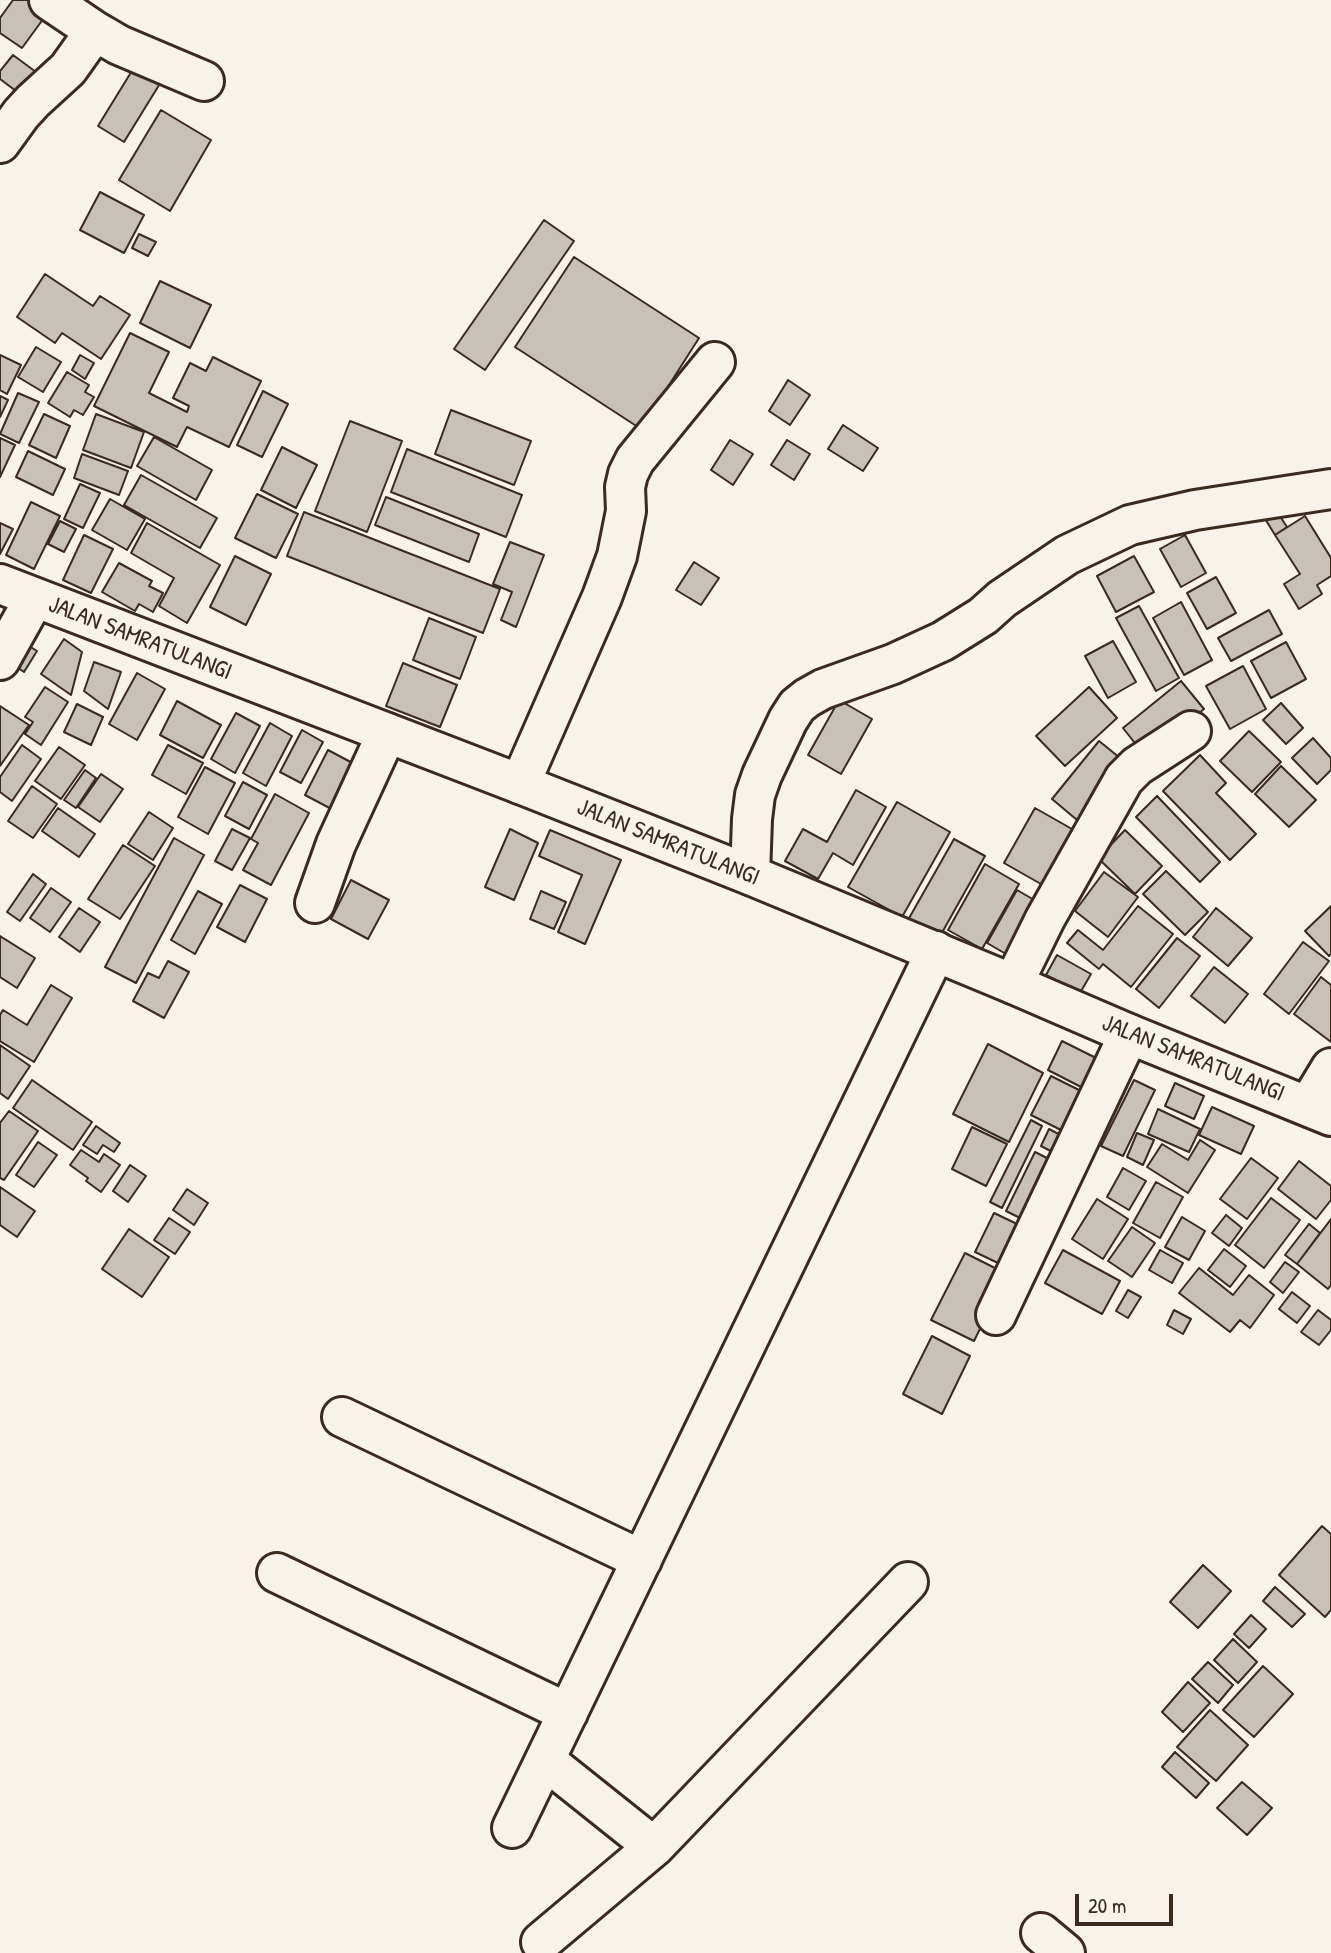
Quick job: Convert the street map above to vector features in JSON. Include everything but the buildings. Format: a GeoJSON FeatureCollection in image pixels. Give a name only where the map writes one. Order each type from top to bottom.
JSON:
{"type":"FeatureCollection","features":[{"type":"Feature","properties":{"kind":"street"},"geometry":{"type":"LineString","coordinates":[[49,0],[120,45],[204,81]]}},
{"type":"Feature","properties":{"kind":"street"},"geometry":{"type":"LineString","coordinates":[[0,143],[33,101],[68,69],[95,31]]}},
{"type":"Feature","properties":{"kind":"street"},"geometry":{"type":"LineString","coordinates":[[520,784],[602,597],[617,556],[626,512],[625,487],[628,474],[635,460],[715,362]]}},
{"type":"Feature","properties":{"kind":"street"},"geometry":{"type":"LineString","coordinates":[[750,875],[755,795],[788,720],[797,706],[807,698],[823,689],[893,664],[943,641],[983,616],[1002,599],[1067,555],[1129,525],[1195,510],[1331,489]]}},
{"type":"Feature","properties":{"kind":"street"},"geometry":{"type":"LineString","coordinates":[[0,660],[17,592]]}},
{"type":"Feature","properties":{"kind":"street","name":"JALAN SAMRATULANGI"},"geometry":{"type":"LineString","coordinates":[[17,592],[750,875],[1320,1111]]}},
{"type":"Feature","properties":{"kind":"street"},"geometry":{"type":"LineString","coordinates":[[1013,984],[1045,919],[1124,779],[1137,766],[1191,731]]}},
{"type":"Feature","properties":{"kind":"street"},"geometry":{"type":"LineString","coordinates":[[315,903],[335,844],[387,733]]}},
{"type":"Feature","properties":{"kind":"street"},"geometry":{"type":"LineString","coordinates":[[512,1828],[936,951]]}},
{"type":"Feature","properties":{"kind":"street"},"geometry":{"type":"LineString","coordinates":[[996,1315],[1129,1034]]}},
{"type":"Feature","properties":{"kind":"street"},"geometry":{"type":"LineString","coordinates":[[1320,1111],[1331,1068]]}},
{"type":"Feature","properties":{"kind":"street"},"geometry":{"type":"LineString","coordinates":[[342,1417],[642,1560]]}},
{"type":"Feature","properties":{"kind":"street"},"geometry":{"type":"LineString","coordinates":[[277,1573],[568,1713]]}},
{"type":"Feature","properties":{"kind":"street"},"geometry":{"type":"LineString","coordinates":[[541,1942],[654,1847],[908,1582]]}},
{"type":"Feature","properties":{"kind":"street"},"geometry":{"type":"LineString","coordinates":[[545,1760],[654,1847]]}}]}
